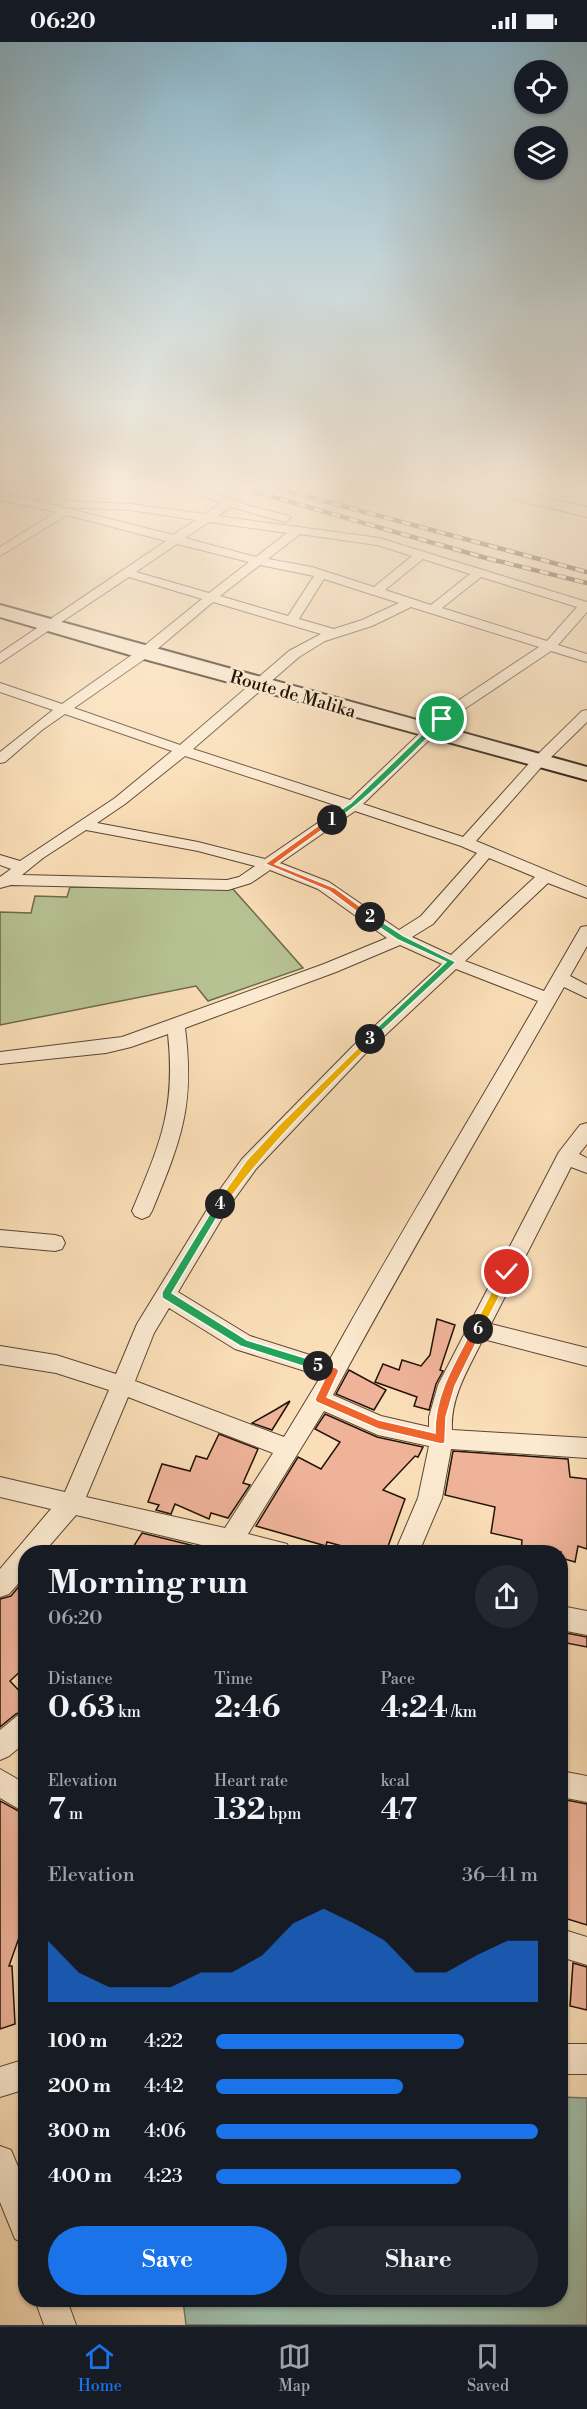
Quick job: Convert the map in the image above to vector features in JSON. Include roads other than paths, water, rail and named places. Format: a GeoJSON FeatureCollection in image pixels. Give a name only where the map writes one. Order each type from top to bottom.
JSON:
{"type":"FeatureCollection","features":[{"type":"Feature","properties":{"kind":"main road","name":"Route de Malika"},"geometry":{"type":"LineString","coordinates":[[0,611],[144,653],[587,774]]}},
{"type":"Feature","properties":{"kind":"street"},"geometry":{"type":"LineString","coordinates":[[0,659],[95,596]]}},
{"type":"Feature","properties":{"kind":"street"},"geometry":{"type":"LineString","coordinates":[[202,596],[333,633]]}},
{"type":"Feature","properties":{"kind":"street"},"geometry":{"type":"LineString","coordinates":[[0,759],[62,709],[144,653],[213,596]]}},
{"type":"Feature","properties":{"kind":"street"},"geometry":{"type":"LineString","coordinates":[[291,621],[307,596]]}},
{"type":"Feature","properties":{"kind":"street"},"geometry":{"type":"LineString","coordinates":[[386,596],[587,658]]}},
{"type":"Feature","properties":{"kind":"street"},"geometry":{"type":"LineString","coordinates":[[432,610],[450,596]]}},
{"type":"Feature","properties":{"kind":"street"},"geometry":{"type":"LineString","coordinates":[[3,883],[228,885],[245,880],[354,805],[449,713],[550,646],[586,606],[552,596]]}},
{"type":"Feature","properties":{"kind":"street"},"geometry":{"type":"LineString","coordinates":[[3,883],[21,867],[120,801],[294,654],[333,633],[367,622],[408,603]]}},
{"type":"Feature","properties":{"kind":"street"},"geometry":{"type":"LineString","coordinates":[[0,687],[466,843],[544,877],[587,892]]}},
{"type":"Feature","properties":{"kind":"street"},"geometry":{"type":"LineString","coordinates":[[466,843],[539,761],[587,714]]}},
{"type":"Feature","properties":{"kind":"street"},"geometry":{"type":"LineString","coordinates":[[82,825],[180,843],[269,864],[332,890],[401,938],[452,962],[549,999]]}},
{"type":"Feature","properties":{"kind":"street"},"geometry":{"type":"LineString","coordinates":[[0,1058],[106,1047],[176,1025],[330,968],[401,938],[426,920],[486,852]]}},
{"type":"Feature","properties":{"kind":"street"},"geometry":{"type":"LineString","coordinates":[[0,860],[21,867]]}},
{"type":"Feature","properties":{"kind":"street"},"geometry":{"type":"LineString","coordinates":[[35,1545],[72,1503],[145,1330],[223,1200],[249,1164],[359,1050],[544,877]]}},
{"type":"Feature","properties":{"kind":"street"},"geometry":{"type":"LineString","coordinates":[[226,1545],[320,1399],[389,1270],[587,931]]}},
{"type":"Feature","properties":{"kind":"street"},"geometry":{"type":"LineString","coordinates":[[561,978],[587,992]]}},
{"type":"Feature","properties":{"kind":"street"},"geometry":{"type":"LineString","coordinates":[[142,1211],[174,1126],[179,1101],[181,1071],[176,1025]]}},
{"type":"Feature","properties":{"kind":"street"},"geometry":{"type":"LineString","coordinates":[[410,1545],[430,1498],[438,1466],[441,1439],[440,1417],[449,1386],[566,1157],[587,1130]]}},
{"type":"Feature","properties":{"kind":"street"},"geometry":{"type":"LineString","coordinates":[[566,1157],[587,1166]]}},
{"type":"Feature","properties":{"kind":"street"},"geometry":{"type":"LineString","coordinates":[[0,1238],[55,1243]]}},
{"type":"Feature","properties":{"kind":"street"},"geometry":{"type":"LineString","coordinates":[[166,1295],[243,1343],[333,1371]]}},
{"type":"Feature","properties":{"kind":"street"},"geometry":{"type":"LineString","coordinates":[[477,1329],[587,1357]]}},
{"type":"Feature","properties":{"kind":"street"},"geometry":{"type":"LineString","coordinates":[[0,1355],[56,1364],[122,1386],[287,1448]]}},
{"type":"Feature","properties":{"kind":"street"},"geometry":{"type":"LineString","coordinates":[[320,1399],[378,1425],[441,1439],[587,1448]]}},
{"type":"Feature","properties":{"kind":"street"},"geometry":{"type":"LineString","coordinates":[[3,1492],[72,1503],[218,1545]]}},
{"type":"Feature","properties":{"kind":"street"},"geometry":{"type":"LineString","coordinates":[[0,1586],[18,1566]]}},
{"type":"Feature","properties":{"kind":"street"},"geometry":{"type":"LineString","coordinates":[[568,1619],[587,1623]]}},
{"type":"Feature","properties":{"kind":"street"},"geometry":{"type":"LineString","coordinates":[[0,1747],[18,1732]]}},
{"type":"Feature","properties":{"kind":"street"},"geometry":{"type":"LineString","coordinates":[[0,1782],[18,1794]]}},
{"type":"Feature","properties":{"kind":"street"},"geometry":{"type":"LineString","coordinates":[[568,1785],[587,1789]]}},
{"type":"Feature","properties":{"kind":"street"},"geometry":{"type":"LineString","coordinates":[[568,1946],[587,1951]]}},
{"type":"Feature","properties":{"kind":"street"},"geometry":{"type":"LineString","coordinates":[[568,2059],[587,2060]]}},
{"type":"Feature","properties":{"kind":"street"},"geometry":{"type":"LineString","coordinates":[[0,2082],[18,2076]]}},
{"type":"Feature","properties":{"kind":"street"},"geometry":{"type":"LineString","coordinates":[[0,2161],[18,2207]]}},
{"type":"Feature","properties":{"kind":"street"},"geometry":{"type":"LineString","coordinates":[[54,2307],[60,2325]]}}]}
